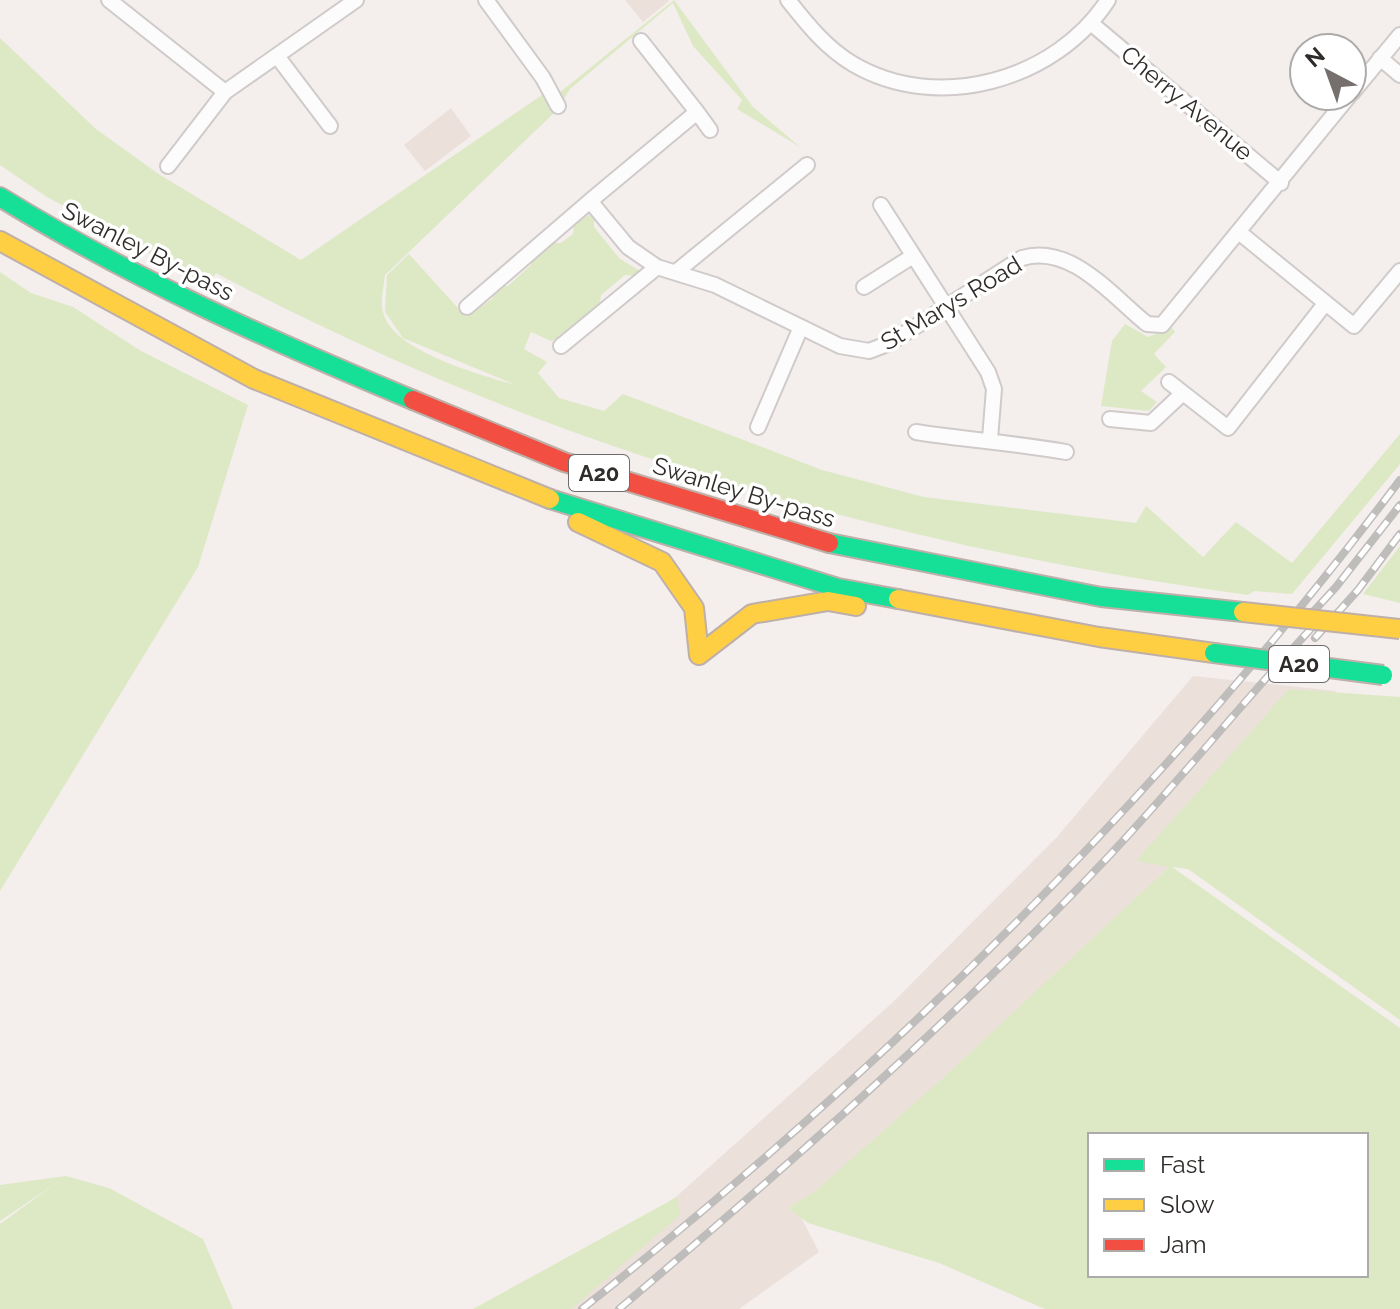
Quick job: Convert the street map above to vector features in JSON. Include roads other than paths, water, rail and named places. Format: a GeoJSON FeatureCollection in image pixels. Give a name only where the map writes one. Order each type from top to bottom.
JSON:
{"type":"FeatureCollection","features":[{"type":"Feature","properties":{"kind":"highway","name":"Swanley By-pass"},"geometry":{"type":"LineString","coordinates":[[0,197],[88,251],[286,347],[564,462],[834,545],[1101,597],[1400,629]]}},
{"type":"Feature","properties":{"kind":"highway","name":"A20"},"geometry":{"type":"LineString","coordinates":[[0,241],[254,379],[558,502],[838,588],[1186,650],[1392,676]]}},
{"type":"Feature","properties":{"kind":"highway"},"geometry":{"type":"LineString","coordinates":[[404,439],[662,562],[694,608],[699,655],[752,614],[828,601],[1131,654],[1186,650]]}},
{"type":"Feature","properties":{"kind":"street"},"geometry":{"type":"LineString","coordinates":[[109,0],[225,92]]}},
{"type":"Feature","properties":{"kind":"street"},"geometry":{"type":"LineString","coordinates":[[168,166],[225,92],[356,0]]}},
{"type":"Feature","properties":{"kind":"street"},"geometry":{"type":"LineString","coordinates":[[486,0],[543,78],[558,106]]}},
{"type":"Feature","properties":{"kind":"street"},"geometry":{"type":"LineString","coordinates":[[795,3],[813,32],[854,65],[891,81],[927,88],[971,86],[1009,76],[1045,61],[1092,24],[1108,0]]}},
{"type":"Feature","properties":{"kind":"street","name":"Cherry Avenue"},"geometry":{"type":"LineString","coordinates":[[1092,24],[1281,183]]}},
{"type":"Feature","properties":{"kind":"street","name":"St Marys Road"},"geometry":{"type":"LineString","coordinates":[[1368,73],[1400,35]]}},
{"type":"Feature","properties":{"kind":"street"},"geometry":{"type":"LineString","coordinates":[[641,41],[710,130]]}},
{"type":"Feature","properties":{"kind":"street"},"geometry":{"type":"LineString","coordinates":[[277,56],[330,126]]}},
{"type":"Feature","properties":{"kind":"street"},"geometry":{"type":"LineString","coordinates":[[1380,58],[1400,75]]}},
{"type":"Feature","properties":{"kind":"street"},"geometry":{"type":"LineString","coordinates":[[467,307],[697,112]]}},
{"type":"Feature","properties":{"kind":"street","name":"St Marys Road"},"geometry":{"type":"LineString","coordinates":[[590,201],[628,247],[657,267],[715,285],[840,346],[869,351],[890,343],[1022,258],[1053,254],[1069,261],[1147,324],[1162,325],[1337,112]]}},
{"type":"Feature","properties":{"kind":"street"},"geometry":{"type":"LineString","coordinates":[[676,272],[807,165]]}},
{"type":"Feature","properties":{"kind":"street"},"geometry":{"type":"LineString","coordinates":[[881,205],[988,372],[994,389],[990,439]]}},
{"type":"Feature","properties":{"kind":"street"},"geometry":{"type":"LineString","coordinates":[[1240,233],[1324,305],[1354,326],[1400,271]]}},
{"type":"Feature","properties":{"kind":"street"},"geometry":{"type":"LineString","coordinates":[[864,287],[913,256]]}},
{"type":"Feature","properties":{"kind":"street"},"geometry":{"type":"LineString","coordinates":[[561,346],[657,267]]}},
{"type":"Feature","properties":{"kind":"street"},"geometry":{"type":"LineString","coordinates":[[1169,382],[1228,428],[1324,305]]}},
{"type":"Feature","properties":{"kind":"street"},"geometry":{"type":"LineString","coordinates":[[758,427],[801,327]]}},
{"type":"Feature","properties":{"kind":"street"},"geometry":{"type":"LineString","coordinates":[[1110,419],[1151,423],[1183,393]]}},
{"type":"Feature","properties":{"kind":"street"},"geometry":{"type":"LineString","coordinates":[[916,432],[976,441],[990,439],[1066,452]]}},
{"type":"Feature","properties":{"kind":"railway"},"geometry":{"type":"LineString","coordinates":[[582,1309],[806,1122],[1018,921],[1216,707],[1310,595],[1400,480]]}},
{"type":"Feature","properties":{"kind":"railway"},"geometry":{"type":"LineString","coordinates":[[1301,625],[1336,587],[1400,505]]}},
{"type":"Feature","properties":{"kind":"railway"},"geometry":{"type":"LineString","coordinates":[[1315,638],[1358,590],[1400,534]]}},
{"type":"Feature","properties":{"kind":"railway"},"geometry":{"type":"LineString","coordinates":[[619,1309],[808,1145],[992,975],[1109,856],[1319,620]]}}]}
